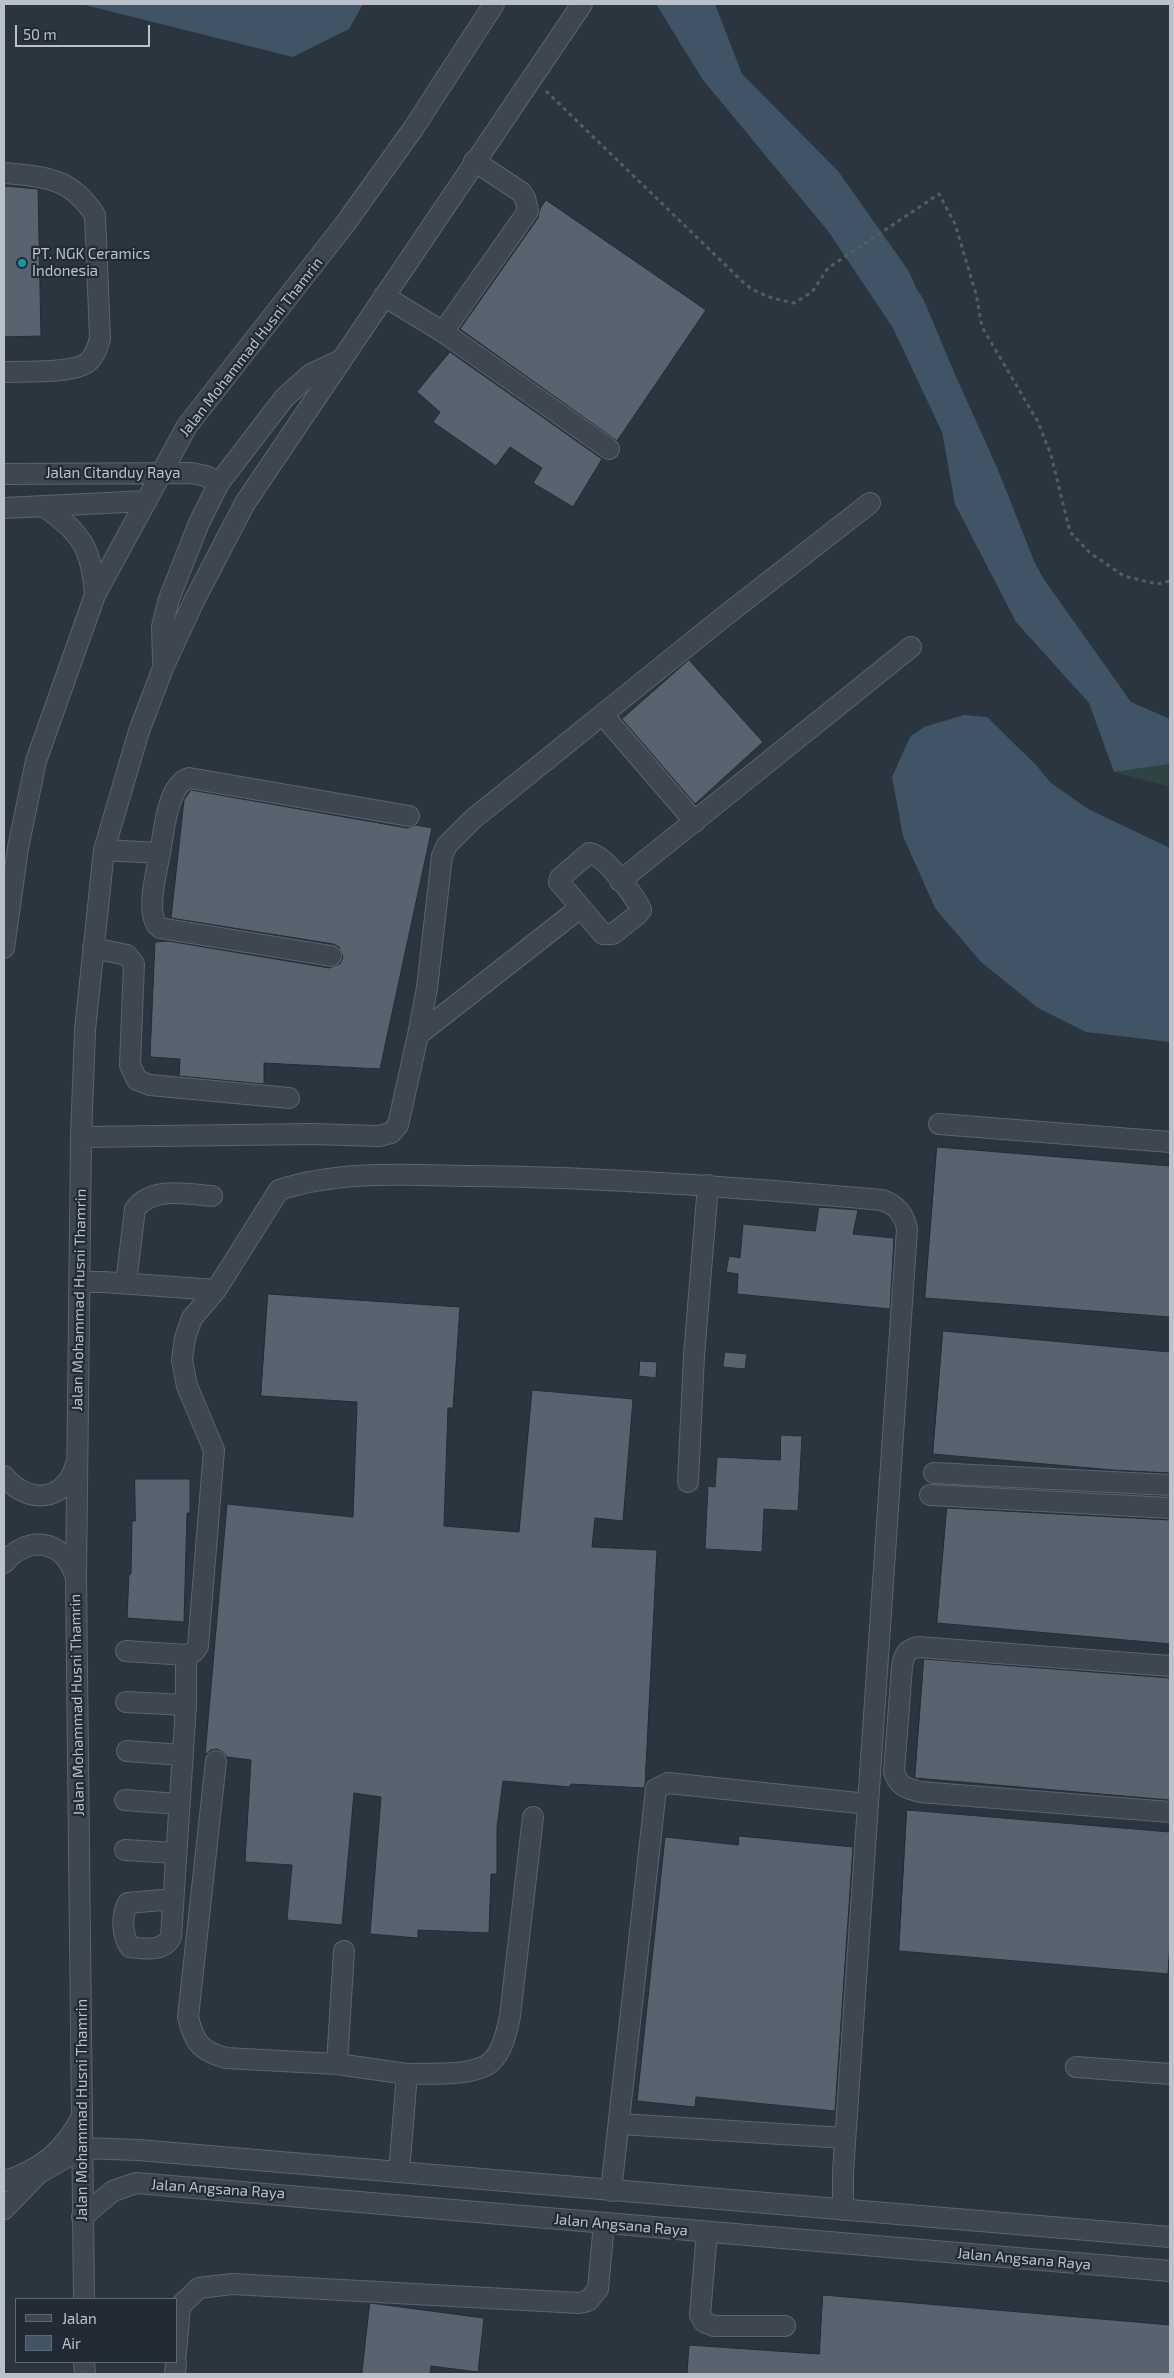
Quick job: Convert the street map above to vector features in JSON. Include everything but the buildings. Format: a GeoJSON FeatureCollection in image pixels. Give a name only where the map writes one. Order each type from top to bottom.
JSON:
{"type":"FeatureCollection","features":[{"type":"Feature","properties":{"kind":"street","name":"Jalan Mohammad Husni Thamrin"},"geometry":{"type":"LineString","coordinates":[[4,948],[18,848],[36,762],[59,691],[95,595],[187,426],[362,200],[413,129],[494,4]]}},
{"type":"Feature","properties":{"kind":"street","name":"Jalan Mohammad Husni Thamrin"},"geometry":{"type":"LineString","coordinates":[[84,2298],[76,1578],[81,1137],[85,1030],[92,948],[104,850],[139,731],[163,668],[194,601],[245,504],[474,161],[582,4]]}},
{"type":"Feature","properties":{"kind":"street"},"geometry":{"type":"LineString","coordinates":[[443,332],[528,212],[525,198],[521,192],[474,161]]}},
{"type":"Feature","properties":{"kind":"street"},"geometry":{"type":"LineString","coordinates":[[4,173],[58,181],[84,198],[95,215],[100,338],[97,350],[87,363],[60,371],[4,372]]}},
{"type":"Feature","properties":{"kind":"street"},"geometry":{"type":"LineString","coordinates":[[384,296],[443,332],[609,448]]}},
{"type":"Feature","properties":{"kind":"street"},"geometry":{"type":"LineString","coordinates":[[163,668],[162,627],[169,599],[199,523],[219,484],[285,397],[311,374],[341,360]]}},
{"type":"Feature","properties":{"kind":"street","name":"Jalan Citanduy Raya"},"geometry":{"type":"LineString","coordinates":[[4,474],[200,474],[219,484]]}},
{"type":"Feature","properties":{"kind":"street","name":"Jalan Citanduy Raya"},"geometry":{"type":"LineString","coordinates":[[4,508],[46,508],[147,501]]}},
{"type":"Feature","properties":{"kind":"street"},"geometry":{"type":"LineString","coordinates":[[81,1137],[312,1134],[379,1136],[387,1134],[398,1125],[418,1035],[427,988],[442,856],[447,845],[474,819],[870,503]]}},
{"type":"Feature","properties":{"kind":"street"},"geometry":{"type":"LineString","coordinates":[[46,508],[68,523],[84,544],[93,568],[95,595]]}},
{"type":"Feature","properties":{"kind":"street"},"geometry":{"type":"LineString","coordinates":[[620,881],[696,822],[911,647]]}},
{"type":"Feature","properties":{"kind":"street"},"geometry":{"type":"LineString","coordinates":[[603,715],[696,822]]}},
{"type":"Feature","properties":{"kind":"street"},"geometry":{"type":"LineString","coordinates":[[331,956],[160,928],[154,920],[152,902],[173,794],[179,783],[189,778],[409,816]]}},
{"type":"Feature","properties":{"kind":"street"},"geometry":{"type":"LineString","coordinates":[[104,850],[160,853]]}},
{"type":"Feature","properties":{"kind":"street"},"geometry":{"type":"LineString","coordinates":[[589,853],[599,855],[620,881],[640,910],[637,915],[613,934],[602,934],[559,882],[560,878],[589,853]]}},
{"type":"Feature","properties":{"kind":"street"},"geometry":{"type":"LineString","coordinates":[[418,1035],[580,908]]}},
{"type":"Feature","properties":{"kind":"street"},"geometry":{"type":"LineString","coordinates":[[92,948],[127,954],[134,964],[130,1065],[137,1080],[150,1085],[289,1098]]}},
{"type":"Feature","properties":{"kind":"street"},"geometry":{"type":"LineString","coordinates":[[939,1124],[1170,1142]]}},
{"type":"Feature","properties":{"kind":"street"},"geometry":{"type":"LineString","coordinates":[[126,1651],[186,1655],[194,1652],[198,1646],[214,1450],[187,1386],[182,1360],[185,1338],[192,1318],[216,1290],[272,1198],[279,1190],[294,1185],[398,1175],[548,1177],[708,1185],[882,1200],[892,1204],[905,1218],[907,1229],[845,2138],[843,2210]]}},
{"type":"Feature","properties":{"kind":"street"},"geometry":{"type":"LineString","coordinates":[[688,1482],[694,1356],[708,1185]]}},
{"type":"Feature","properties":{"kind":"street"},"geometry":{"type":"LineString","coordinates":[[126,1283],[135,1209],[138,1205],[146,1198],[171,1193],[212,1196]]}},
{"type":"Feature","properties":{"kind":"street"},"geometry":{"type":"LineString","coordinates":[[80,1282],[126,1283],[216,1290]]}},
{"type":"Feature","properties":{"kind":"street"},"geometry":{"type":"LineString","coordinates":[[4,1476],[13,1488],[29,1495],[46,1496],[61,1489],[72,1476],[77,1460]]}},
{"type":"Feature","properties":{"kind":"street"},"geometry":{"type":"LineString","coordinates":[[934,1473],[1170,1485]]}},
{"type":"Feature","properties":{"kind":"street"},"geometry":{"type":"LineString","coordinates":[[930,1495],[1170,1508]]}},
{"type":"Feature","properties":{"kind":"street"},"geometry":{"type":"LineString","coordinates":[[4,1563],[12,1553],[24,1546],[38,1544],[51,1547],[63,1554],[72,1565],[76,1578]]}},
{"type":"Feature","properties":{"kind":"street"},"geometry":{"type":"LineString","coordinates":[[1170,1666],[918,1647],[910,1649],[904,1655],[902,1667],[894,1772],[896,1779],[903,1787],[920,1792],[1170,1812]]}},
{"type":"Feature","properties":{"kind":"street"},"geometry":{"type":"LineString","coordinates":[[173,1900],[186,1705],[186,1655]]}},
{"type":"Feature","properties":{"kind":"street"},"geometry":{"type":"LineString","coordinates":[[126,1702],[186,1705]]}},
{"type":"Feature","properties":{"kind":"street"},"geometry":{"type":"LineString","coordinates":[[127,1751],[182,1755]]}},
{"type":"Feature","properties":{"kind":"street"},"geometry":{"type":"LineString","coordinates":[[216,1761],[188,2017],[193,2036],[199,2045],[214,2055],[226,2058],[337,2064],[407,2074],[473,2070],[491,2062],[505,2038],[510,2016],[533,1817]]}},
{"type":"Feature","properties":{"kind":"street"},"geometry":{"type":"LineString","coordinates":[[611,2191],[656,1789],[668,1784],[868,1804]]}},
{"type":"Feature","properties":{"kind":"street"},"geometry":{"type":"LineString","coordinates":[[125,1800],[179,1804]]}},
{"type":"Feature","properties":{"kind":"street"},"geometry":{"type":"LineString","coordinates":[[125,1850],[176,1853]]}},
{"type":"Feature","properties":{"kind":"street"},"geometry":{"type":"LineString","coordinates":[[337,2064],[344,1951]]}},
{"type":"Feature","properties":{"kind":"street"},"geometry":{"type":"LineString","coordinates":[[1076,2066],[1170,2074]]}},
{"type":"Feature","properties":{"kind":"street"},"geometry":{"type":"LineString","coordinates":[[399,2172],[407,2074]]}},
{"type":"Feature","properties":{"kind":"street"},"geometry":{"type":"LineString","coordinates":[[4,2181],[31,2171],[55,2154],[71,2136],[82,2116]]}},
{"type":"Feature","properties":{"kind":"street"},"geometry":{"type":"LineString","coordinates":[[620,2124],[845,2138]]}},
{"type":"Feature","properties":{"kind":"street"},"geometry":{"type":"LineString","coordinates":[[4,2209],[39,2173],[65,2157],[83,2149]]}},
{"type":"Feature","properties":{"kind":"street","name":"Jalan Angsana Raya"},"geometry":{"type":"LineString","coordinates":[[83,2149],[138,2150],[1170,2237]]}},
{"type":"Feature","properties":{"kind":"street","name":"Jalan Angsana Raya"},"geometry":{"type":"LineString","coordinates":[[82,2217],[113,2191],[136,2182],[1170,2271]]}},
{"type":"Feature","properties":{"kind":"street"},"geometry":{"type":"LineString","coordinates":[[178,2330],[180,2306],[199,2288],[232,2284],[579,2303],[588,2301],[598,2288],[604,2223]]}},
{"type":"Feature","properties":{"kind":"street"},"geometry":{"type":"LineString","coordinates":[[707,2232],[700,2315],[704,2322],[714,2326],[785,2326]]}},
{"type":"Feature","properties":{"kind":"path"},"geometry":{"type":"LineString","coordinates":[[532,78],[613,153],[745,284],[760,295],[794,303],[812,292],[828,268],[939,194],[955,224],[976,294],[982,327],[1038,422],[1051,455],[1070,532],[1090,553],[1124,576],[1157,584],[1170,581]]}},
{"type":"Feature","properties":{"kind":"green space"},"geometry":{"type":"Polygon","coordinates":[[[1170,764],[1170,787],[1114,772],[1170,764]]]}},
{"type":"Feature","properties":{"kind":"water"},"geometry":{"type":"Polygon","coordinates":[[[81,4],[363,4],[349,29],[293,57],[81,4]]]}},
{"type":"Feature","properties":{"kind":"water"},"geometry":{"type":"Polygon","coordinates":[[[656,4],[715,4],[742,74],[838,171],[908,270],[998,470],[1038,571],[1131,702],[1170,719],[1170,764],[1114,772],[1089,703],[1016,622],[955,504],[942,432],[893,328],[828,231],[703,80],[656,4]]]}},
{"type":"Feature","properties":{"kind":"water"},"geometry":{"type":"Polygon","coordinates":[[[964,715],[987,717],[1036,765],[1051,783],[1088,809],[1170,848],[1170,1042],[1086,1032],[1038,1008],[981,962],[935,908],[903,836],[892,777],[910,737],[924,727],[964,715]]]}},
{"type":"Feature","properties":{"kind":"waterway"},"geometry":{"type":"LineString","coordinates":[[883,270],[909,306],[1013,556],[1062,647],[1084,674]]}},
{"type":"Feature","properties":{"kind":"place","name":"PT. NGK Ceramics Indonesia"},"geometry":{"type":"Point","coordinates":[22,263]}}]}
